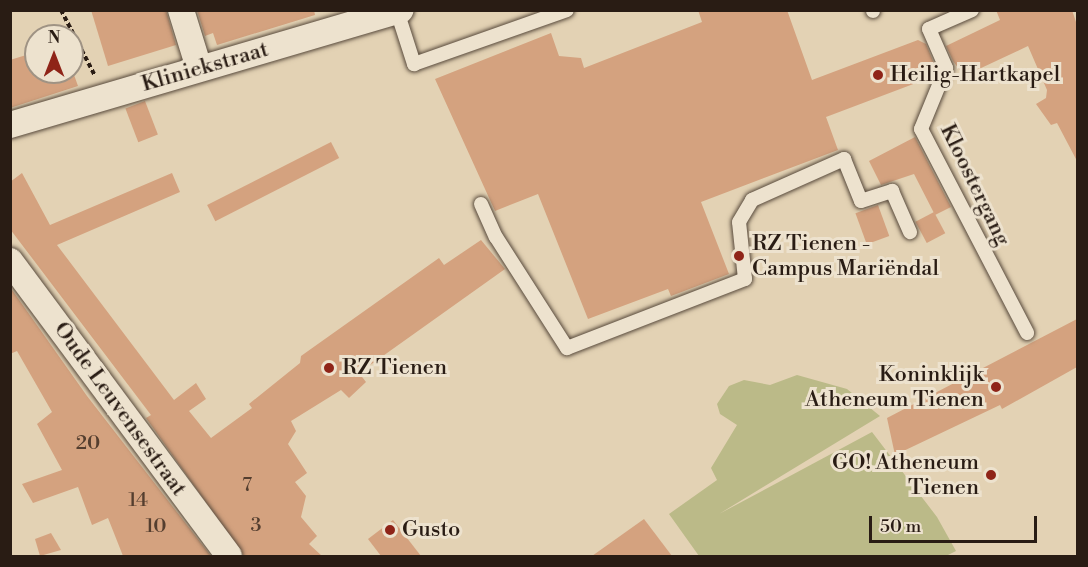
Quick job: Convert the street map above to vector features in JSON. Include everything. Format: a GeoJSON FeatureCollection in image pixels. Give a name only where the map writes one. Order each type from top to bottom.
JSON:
{"type":"FeatureCollection","features":[{"type":"Feature","properties":{"kind":"street"},"geometry":{"type":"LineString","coordinates":[[181,10],[199,68]]}},
{"type":"Feature","properties":{"kind":"street","name":"Kliniekstraat"},"geometry":{"type":"LineString","coordinates":[[10,125],[105,95],[399,11]]}},
{"type":"Feature","properties":{"kind":"street","name":"Oude Leuvensestraat"},"geometry":{"type":"LineString","coordinates":[[10,261],[229,556]]}},
{"type":"Feature","properties":{"kind":"lane"},"geometry":{"type":"LineString","coordinates":[[399,11],[414,64],[567,10]]}},
{"type":"Feature","properties":{"kind":"lane","name":"Kloostergang"},"geometry":{"type":"LineString","coordinates":[[972,10],[929,29],[946,68],[921,129],[1027,333]]}},
{"type":"Feature","properties":{"kind":"lane"},"geometry":{"type":"LineString","coordinates":[[481,204],[496,237],[567,348],[745,279],[739,222],[752,200],[844,159],[861,201],[892,191],[910,232]]}},
{"type":"Feature","properties":{"kind":"path"},"geometry":{"type":"LineString","coordinates":[[61,10],[105,95]]}},
{"type":"Feature","properties":{"kind":"shaded area"},"geometry":{"type":"Polygon","coordinates":[[[797,375],[847,389],[880,416],[719,514],[872,432],[937,517],[956,551],[946,556],[699,556],[669,514],[717,480],[711,468],[737,425],[720,414],[717,404],[729,386],[744,380],[770,385],[797,375]]]}},
{"type":"Feature","properties":{"kind":"building"},"geometry":{"type":"Polygon","coordinates":[[[91,10],[166,10],[176,45],[108,66],[91,10]]]}},
{"type":"Feature","properties":{"kind":"building"},"geometry":{"type":"Polygon","coordinates":[[[197,10],[314,10],[315,15],[217,45],[213,33],[205,36],[197,10]]]}},
{"type":"Feature","properties":{"kind":"building"},"geometry":{"type":"Polygon","coordinates":[[[698,10],[787,10],[812,80],[918,40],[926,44],[936,68],[916,83],[826,117],[838,150],[701,202],[729,274],[671,296],[668,289],[588,319],[538,194],[495,211],[435,79],[551,33],[559,56],[581,58],[584,68],[702,22],[698,10]]]}},
{"type":"Feature","properties":{"kind":"building"},"geometry":{"type":"Polygon","coordinates":[[[996,10],[1072,10],[1077,25],[1077,161],[1057,123],[1051,125],[1036,104],[1046,98],[1047,90],[1028,46],[964,76],[953,61],[946,46],[1000,20],[996,10]]]}},
{"type":"Feature","properties":{"kind":"building"},"geometry":{"type":"Polygon","coordinates":[[[24,56],[24,84],[77,84],[78,86],[10,108],[10,60],[24,56]]]}},
{"type":"Feature","properties":{"kind":"building"},"geometry":{"type":"Polygon","coordinates":[[[145,101],[158,135],[138,142],[125,109],[145,101]]]}},
{"type":"Feature","properties":{"kind":"building"},"geometry":{"type":"Polygon","coordinates":[[[915,137],[951,207],[935,215],[914,174],[881,185],[869,161],[915,137]]]}},
{"type":"Feature","properties":{"kind":"building"},"geometry":{"type":"Polygon","coordinates":[[[331,142],[339,158],[215,221],[207,205],[331,142]]]}},
{"type":"Feature","properties":{"kind":"building"},"geometry":{"type":"Polygon","coordinates":[[[22,173],[50,225],[172,173],[180,192],[57,245],[174,400],[196,383],[206,399],[189,411],[211,438],[252,408],[249,404],[300,363],[301,356],[439,258],[444,265],[481,240],[505,269],[359,373],[366,382],[349,398],[341,390],[291,421],[296,431],[288,444],[307,473],[295,482],[306,496],[301,517],[317,536],[309,544],[322,556],[244,556],[146,418],[151,415],[10,229],[10,182],[22,173]]]}},
{"type":"Feature","properties":{"kind":"building"},"geometry":{"type":"Polygon","coordinates":[[[878,205],[889,236],[867,244],[855,213],[878,205]]]}},
{"type":"Feature","properties":{"kind":"building"},"geometry":{"type":"Polygon","coordinates":[[[934,212],[945,233],[927,243],[915,222],[934,212]]]}},
{"type":"Feature","properties":{"kind":"building"},"geometry":{"type":"Polygon","coordinates":[[[10,287],[87,396],[211,556],[123,556],[108,518],[92,525],[78,487],[33,503],[22,484],[62,470],[37,424],[52,412],[17,351],[10,354],[10,287]]]}},
{"type":"Feature","properties":{"kind":"building","name":"Koninklijk Atheneum Tienen"},"geometry":{"type":"Polygon","coordinates":[[[1077,319],[1077,367],[1002,409],[1000,405],[895,455],[887,418],[1077,319]]]}},
{"type":"Feature","properties":{"kind":"building"},"geometry":{"type":"Polygon","coordinates":[[[644,519],[672,556],[592,556],[644,519]]]}},
{"type":"Feature","properties":{"kind":"building","name":"Gusto"},"geometry":{"type":"Polygon","coordinates":[[[393,520],[421,556],[381,556],[368,539],[393,520]]]}},
{"type":"Feature","properties":{"kind":"building"},"geometry":{"type":"Polygon","coordinates":[[[51,533],[61,550],[40,556],[35,539],[51,533]]]}},
{"type":"Feature","properties":{"kind":"place","name":"Heilig-Hartkapel"},"geometry":{"type":"Point","coordinates":[878,75]}},
{"type":"Feature","properties":{"kind":"place","name":"RZ Tienen - Campus Mariëndal"},"geometry":{"type":"Point","coordinates":[739,256]}},
{"type":"Feature","properties":{"kind":"place","name":"RZ Tienen"},"geometry":{"type":"Point","coordinates":[329,368]}},
{"type":"Feature","properties":{"kind":"place","name":"Koninklijk Atheneum Tienen"},"geometry":{"type":"Point","coordinates":[996,387]}},
{"type":"Feature","properties":{"kind":"place","name":"GO! Atheneum Tienen"},"geometry":{"type":"Point","coordinates":[991,475]}},
{"type":"Feature","properties":{"kind":"place","name":"Gusto"},"geometry":{"type":"Point","coordinates":[390,530]}}]}
